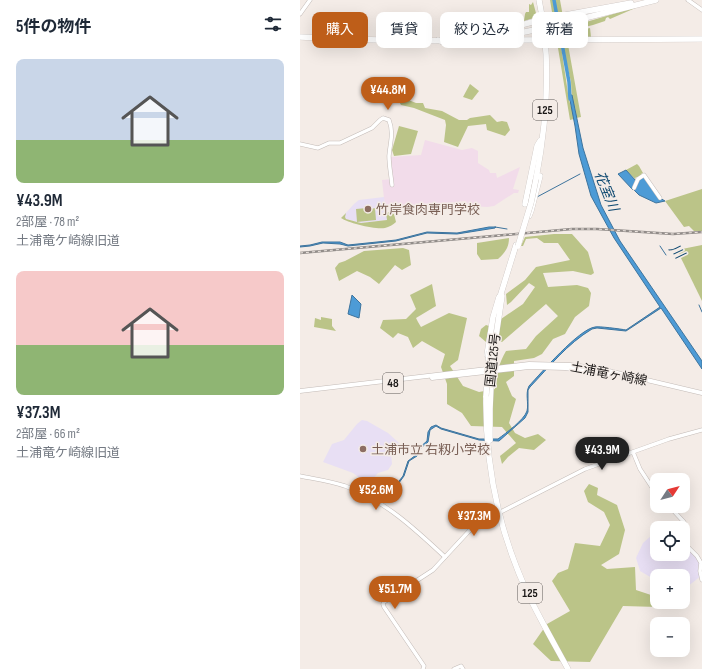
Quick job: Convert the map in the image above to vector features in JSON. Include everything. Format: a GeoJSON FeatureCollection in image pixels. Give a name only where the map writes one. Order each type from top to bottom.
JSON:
{"type":"FeatureCollection","features":[{"type":"Feature","properties":{"kind":"highway"},"geometry":{"type":"LineString","coordinates":[[536,0],[540,12]]}},
{"type":"Feature","properties":{"kind":"highway"},"geometry":{"type":"LineString","coordinates":[[539,0],[542,12]]}},
{"type":"Feature","properties":{"kind":"highway"},"geometry":{"type":"LineString","coordinates":[[588,15],[644,0]]}},
{"type":"Feature","properties":{"kind":"highway"},"geometry":{"type":"LineString","coordinates":[[588,16],[656,0]]}},
{"type":"Feature","properties":{"kind":"highway"},"geometry":{"type":"LineString","coordinates":[[300,37],[438,40],[450,45],[457,45],[504,41],[532,36]]}},
{"type":"Feature","properties":{"kind":"highway"},"geometry":{"type":"LineString","coordinates":[[588,40],[702,39]]}},
{"type":"Feature","properties":{"kind":"highway","name":"国道125号"},"geometry":{"type":"LineString","coordinates":[[543,48],[541,142],[535,179],[501,296],[490,351],[487,396],[489,449],[500,512],[512,548],[525,582],[570,669]]}},
{"type":"Feature","properties":{"kind":"highway"},"geometry":{"type":"LineString","coordinates":[[525,204],[537,146],[541,142],[544,148],[539,182],[529,216]]}},
{"type":"Feature","properties":{"kind":"highway"},"geometry":{"type":"LineString","coordinates":[[489,449],[490,410],[488,370],[493,317],[501,296]]}},
{"type":"Feature","properties":{"kind":"main road","name":"土浦竜ヶ崎線"},"geometry":{"type":"LineString","coordinates":[[300,391],[488,370],[529,367],[570,368],[616,376],[702,395]]}},
{"type":"Feature","properties":{"kind":"street"},"geometry":{"type":"LineString","coordinates":[[300,14],[310,0]]}},
{"type":"Feature","properties":{"kind":"street"},"geometry":{"type":"LineString","coordinates":[[688,0],[702,10]]}},
{"type":"Feature","properties":{"kind":"street"},"geometry":{"type":"LineString","coordinates":[[300,144],[318,148],[329,143],[340,143],[372,128],[380,120],[387,119],[390,123],[392,135],[389,157],[392,185]]}},
{"type":"Feature","properties":{"kind":"street"},"geometry":{"type":"LineString","coordinates":[[634,188],[638,179],[644,175],[660,198]]}},
{"type":"Feature","properties":{"kind":"street"},"geometry":{"type":"LineString","coordinates":[[423,669],[424,666],[383,604],[433,570],[474,526],[585,469],[682,434],[702,430]]}},
{"type":"Feature","properties":{"kind":"street"},"geometry":{"type":"LineString","coordinates":[[633,452],[640,469],[650,484]]}},
{"type":"Feature","properties":{"kind":"street"},"geometry":{"type":"LineString","coordinates":[[300,476],[340,485],[376,502],[404,520],[445,556]]}},
{"type":"Feature","properties":{"kind":"street"},"geometry":{"type":"LineString","coordinates":[[676,513],[684,522],[688,547],[701,563],[700,571],[702,580]]}},
{"type":"Feature","properties":{"kind":"street"},"geometry":{"type":"LineString","coordinates":[[454,669],[461,666],[463,669]]}},
{"type":"Feature","properties":{"kind":"shaded area"},"geometry":{"type":"Polygon","coordinates":[[[425,140],[462,150],[472,148],[478,151],[478,163],[489,170],[490,173],[496,173],[497,178],[520,167],[513,189],[519,190],[518,193],[514,193],[494,206],[487,207],[471,206],[465,201],[413,208],[402,205],[385,207],[382,180],[392,179],[391,157],[421,155],[425,140]]]}},
{"type":"Feature","properties":{"kind":"shaded area","name":"竹岸食肉専門学校"},"geometry":{"type":"Polygon","coordinates":[[[384,197],[387,220],[361,223],[346,219],[345,214],[359,200],[384,197]]]}},
{"type":"Feature","properties":{"kind":"shaded area","name":"土浦市立 右籾小学校"},"geometry":{"type":"Polygon","coordinates":[[[362,420],[367,421],[388,433],[400,444],[391,454],[392,464],[388,470],[378,473],[368,484],[353,473],[323,462],[332,444],[344,440],[362,420]]]}},
{"type":"Feature","properties":{"kind":"shaded area"},"geometry":{"type":"Polygon","coordinates":[[[650,537],[650,561],[690,561],[690,549],[699,559],[701,576],[690,585],[690,569],[650,569],[650,577],[640,571],[636,558],[643,543],[650,537]]]}},
{"type":"Feature","properties":{"kind":"green space"},"geometry":{"type":"Polygon","coordinates":[[[550,0],[553,0],[556,12],[552,12],[550,0]]]}},
{"type":"Feature","properties":{"kind":"green space"},"geometry":{"type":"Polygon","coordinates":[[[555,0],[560,0],[562,12],[557,12],[555,0]]]}},
{"type":"Feature","properties":{"kind":"green space"},"geometry":{"type":"Polygon","coordinates":[[[533,2],[536,12],[532,12],[532,19],[524,21],[526,12],[529,12],[529,4],[531,5],[533,2]]]}},
{"type":"Feature","properties":{"kind":"green space"},"geometry":{"type":"Polygon","coordinates":[[[640,6],[610,19],[608,17],[605,21],[593,25],[588,26],[588,21],[640,6]]]}},
{"type":"Feature","properties":{"kind":"green space"},"geometry":{"type":"Polygon","coordinates":[[[588,28],[590,28],[591,37],[588,37],[588,28]]]}},
{"type":"Feature","properties":{"kind":"green space"},"geometry":{"type":"Polygon","coordinates":[[[558,48],[561,48],[569,100],[572,110],[574,110],[574,119],[570,120],[558,48]]]}},
{"type":"Feature","properties":{"kind":"green space"},"geometry":{"type":"Polygon","coordinates":[[[563,48],[569,48],[581,117],[576,118],[575,107],[572,101],[571,82],[563,48]]]}},
{"type":"Feature","properties":{"kind":"green space"},"geometry":{"type":"Polygon","coordinates":[[[470,84],[479,91],[472,100],[463,97],[470,84]]]}},
{"type":"Feature","properties":{"kind":"green space"},"geometry":{"type":"Polygon","coordinates":[[[396,95],[416,103],[423,103],[425,108],[442,111],[459,120],[467,120],[470,118],[490,115],[497,122],[507,122],[510,130],[505,136],[487,130],[486,124],[468,126],[458,147],[444,142],[446,125],[445,120],[414,108],[401,105],[396,95]]]}},
{"type":"Feature","properties":{"kind":"green space"},"geometry":{"type":"Polygon","coordinates":[[[399,126],[418,131],[411,154],[394,156],[392,150],[399,126]]]}},
{"type":"Feature","properties":{"kind":"green space"},"geometry":{"type":"Polygon","coordinates":[[[637,164],[643,173],[641,174],[642,176],[638,178],[636,177],[635,179],[626,170],[637,164]]]}},
{"type":"Feature","properties":{"kind":"green space"},"geometry":{"type":"Polygon","coordinates":[[[702,189],[702,231],[694,231],[689,226],[684,227],[665,201],[702,189]]]}},
{"type":"Feature","properties":{"kind":"green space"},"geometry":{"type":"Polygon","coordinates":[[[367,208],[367,210],[375,208],[376,220],[357,222],[356,209],[367,208]]]}},
{"type":"Feature","properties":{"kind":"green space"},"geometry":{"type":"Polygon","coordinates":[[[391,212],[394,214],[396,222],[386,228],[375,228],[356,224],[341,218],[346,213],[346,219],[361,223],[387,220],[386,213],[391,212]]]}},
{"type":"Feature","properties":{"kind":"green space"},"geometry":{"type":"Polygon","coordinates":[[[572,234],[588,252],[594,273],[591,275],[573,271],[543,273],[548,287],[577,285],[588,288],[591,293],[589,306],[575,317],[565,334],[553,339],[542,354],[534,358],[514,361],[514,376],[506,382],[512,396],[516,399],[509,423],[515,433],[525,438],[538,434],[546,440],[534,450],[519,448],[502,464],[500,456],[516,443],[502,427],[471,426],[462,413],[447,404],[447,384],[441,367],[445,354],[422,341],[413,348],[408,337],[398,333],[393,338],[380,328],[383,320],[406,319],[416,309],[410,295],[432,284],[436,306],[416,318],[421,327],[449,313],[467,318],[458,360],[450,366],[463,386],[479,392],[495,389],[498,369],[506,351],[526,349],[536,336],[558,316],[546,304],[502,342],[497,342],[501,319],[523,304],[535,287],[529,283],[507,305],[506,294],[525,280],[536,267],[570,260],[558,243],[544,243],[537,238],[526,239],[523,246],[521,246],[525,237],[572,234]]]}},
{"type":"Feature","properties":{"kind":"green space"},"geometry":{"type":"Polygon","coordinates":[[[509,238],[506,250],[498,259],[481,260],[477,254],[477,243],[509,238]]]}},
{"type":"Feature","properties":{"kind":"green space"},"geometry":{"type":"Polygon","coordinates":[[[702,245],[702,301],[677,250],[702,245]]]}},
{"type":"Feature","properties":{"kind":"green space"},"geometry":{"type":"Polygon","coordinates":[[[403,248],[409,250],[411,265],[402,270],[395,265],[379,284],[370,277],[357,271],[339,281],[335,268],[339,263],[364,251],[403,248]]]}},
{"type":"Feature","properties":{"kind":"green space"},"geometry":{"type":"Polygon","coordinates":[[[321,317],[332,319],[332,326],[336,331],[314,327],[315,318],[321,320],[321,317]]]}},
{"type":"Feature","properties":{"kind":"green space"},"geometry":{"type":"Polygon","coordinates":[[[486,325],[489,326],[486,342],[479,336],[481,329],[486,325]]]}},
{"type":"Feature","properties":{"kind":"green space"},"geometry":{"type":"Polygon","coordinates":[[[589,484],[598,488],[597,495],[617,505],[625,530],[619,554],[601,565],[607,569],[635,567],[636,590],[650,595],[650,607],[623,606],[590,662],[551,661],[533,644],[547,624],[570,611],[552,581],[558,573],[568,569],[575,543],[600,546],[610,525],[604,512],[588,502],[584,491],[589,484]]]}},
{"type":"Feature","properties":{"kind":"water"},"geometry":{"type":"Polygon","coordinates":[[[569,95],[572,95],[583,148],[601,205],[620,241],[702,361],[702,369],[661,308],[626,331],[597,328],[592,329],[567,348],[530,387],[528,390],[528,412],[525,418],[499,441],[479,440],[441,429],[436,426],[430,430],[428,442],[420,449],[417,456],[409,461],[404,476],[393,491],[391,498],[386,502],[385,501],[389,499],[392,490],[403,476],[408,461],[416,455],[419,448],[427,441],[428,432],[431,427],[436,425],[441,428],[479,439],[498,439],[525,415],[527,411],[527,392],[529,386],[570,343],[580,335],[595,327],[626,330],[660,307],[614,238],[591,196],[579,154],[569,95]]]}},
{"type":"Feature","properties":{"kind":"water"},"geometry":{"type":"Polygon","coordinates":[[[626,170],[636,181],[633,190],[618,174],[626,170]]]}},
{"type":"Feature","properties":{"kind":"water"},"geometry":{"type":"Polygon","coordinates":[[[644,176],[660,198],[665,201],[656,203],[639,195],[634,190],[637,181],[644,176]]]}},
{"type":"Feature","properties":{"kind":"water"},"geometry":{"type":"Polygon","coordinates":[[[496,227],[457,234],[427,233],[396,241],[348,246],[323,243],[300,247],[322,242],[340,242],[348,245],[396,240],[427,232],[457,233],[496,227]]]}},
{"type":"Feature","properties":{"kind":"water"},"geometry":{"type":"Polygon","coordinates":[[[352,295],[361,304],[359,318],[348,314],[352,295]]]}},
{"type":"Feature","properties":{"kind":"waterway","name":"花室川"},"geometry":{"type":"LineString","coordinates":[[554,0],[569,82],[570,99]]}},
{"type":"Feature","properties":{"kind":"waterway"},"geometry":{"type":"LineString","coordinates":[[537,197],[580,174]]}},
{"type":"Feature","properties":{"kind":"waterway"},"geometry":{"type":"LineString","coordinates":[[495,227],[507,229]]}},
{"type":"Feature","properties":{"kind":"waterway","name":"川"},"geometry":{"type":"LineString","coordinates":[[660,246],[666,255]]}},
{"type":"Feature","properties":{"kind":"waterway","name":"川"},"geometry":{"type":"LineString","coordinates":[[699,305],[702,312]]}},
{"type":"Feature","properties":{"kind":"railway"},"geometry":{"type":"LineString","coordinates":[[300,253],[572,229],[597,229],[673,234],[702,232]]}},
{"type":"Feature","properties":{"kind":"place","name":"竹岸食肉専門学校"},"geometry":{"type":"Point","coordinates":[368,209]}},
{"type":"Feature","properties":{"kind":"place","name":"土浦市立 右籾小学校"},"geometry":{"type":"Point","coordinates":[363,449]}}]}
